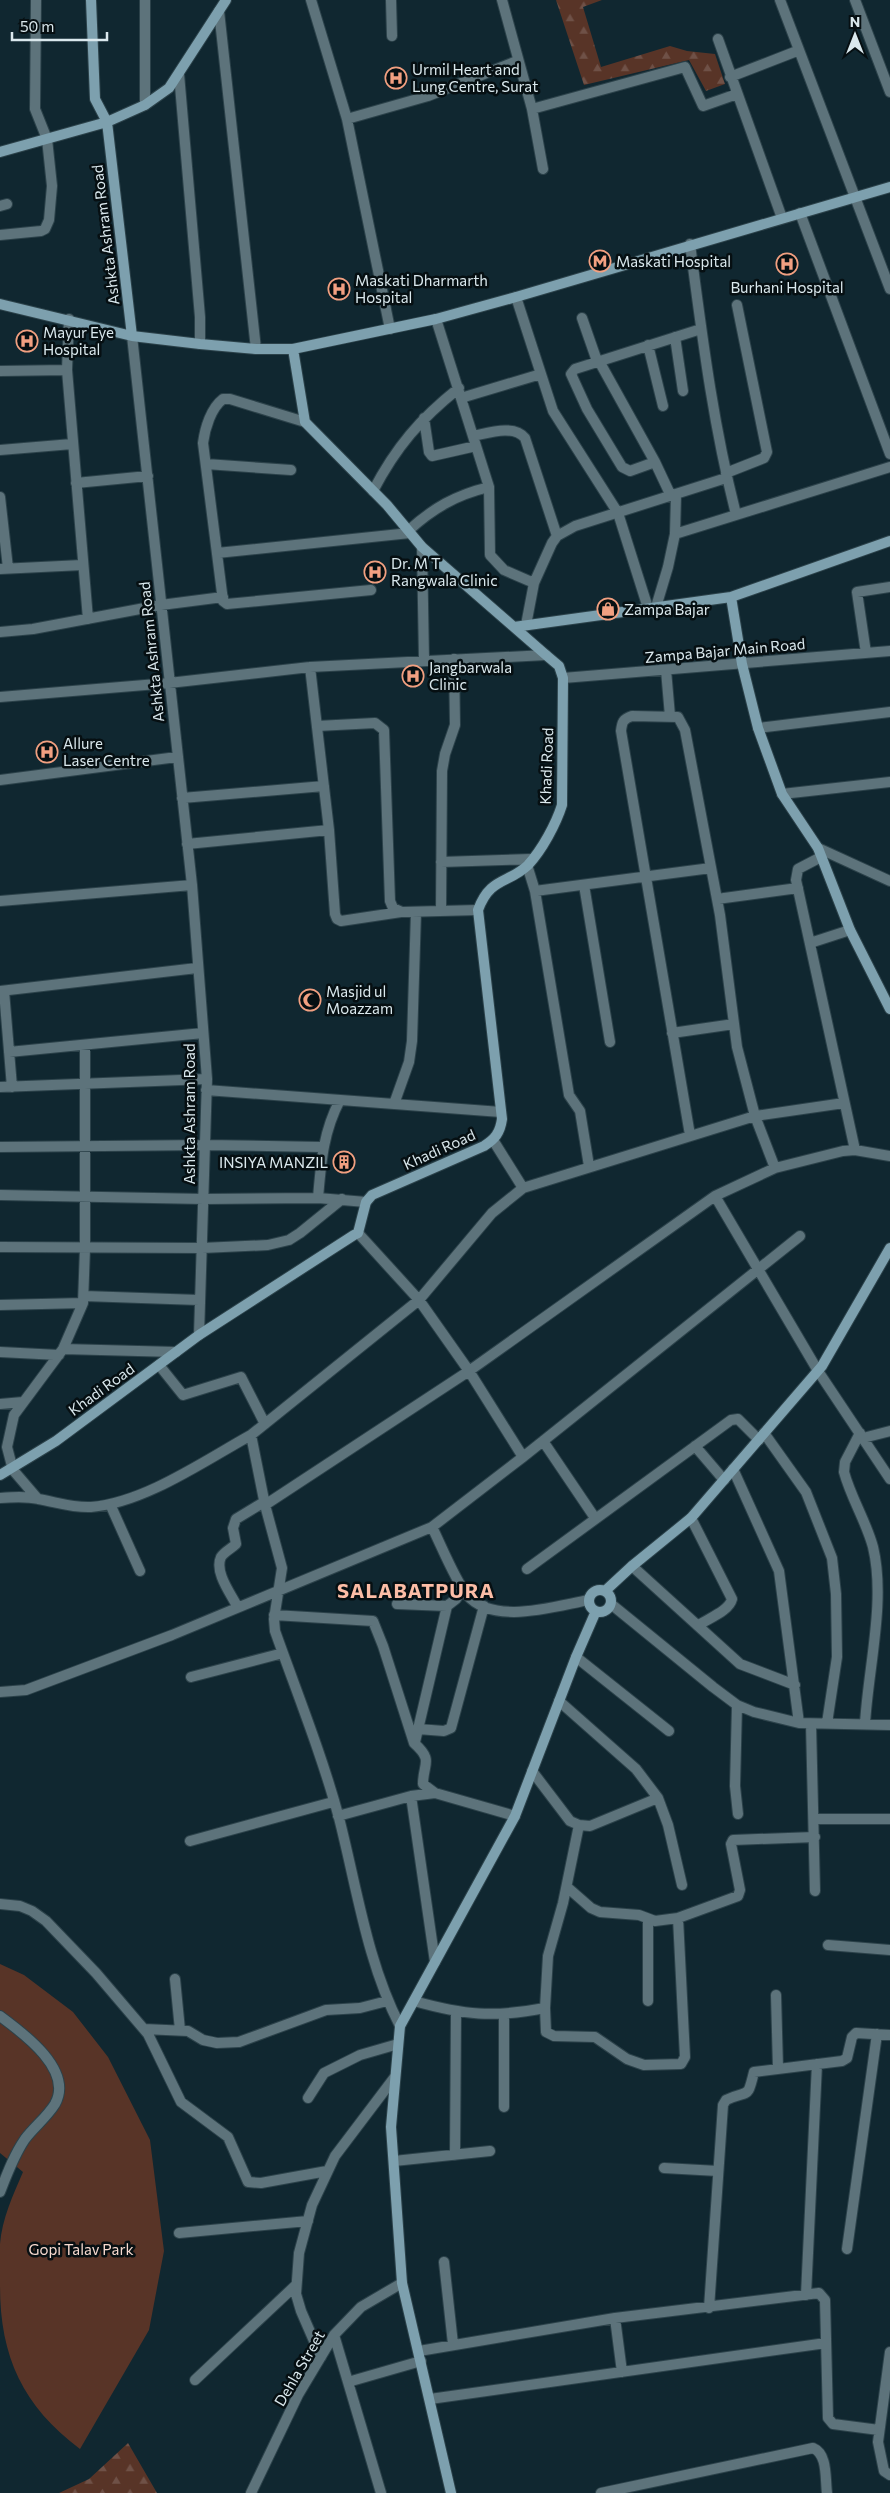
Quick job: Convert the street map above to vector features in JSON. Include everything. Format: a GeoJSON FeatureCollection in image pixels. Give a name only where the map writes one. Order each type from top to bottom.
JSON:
{"type":"FeatureCollection","features":[{"type":"Feature","properties":{"kind":"street"},"geometry":{"type":"LineString","coordinates":[[0,235],[41,231],[48,225],[52,186],[47,139],[35,109],[36,0]]}},
{"type":"Feature","properties":{"kind":"street","name":"Ashkta Ashram Road"},"geometry":{"type":"LineString","coordinates":[[91,0],[95,99],[107,122],[148,476],[192,885],[207,1085],[199,1335]]}},
{"type":"Feature","properties":{"kind":"street"},"geometry":{"type":"LineString","coordinates":[[145,105],[146,0]]}},
{"type":"Feature","properties":{"kind":"street"},"geometry":{"type":"LineString","coordinates":[[0,152],[107,122],[145,105],[170,88],[226,0]]}},
{"type":"Feature","properties":{"kind":"street"},"geometry":{"type":"LineString","coordinates":[[310,0],[348,119],[390,329]]}},
{"type":"Feature","properties":{"kind":"street"},"geometry":{"type":"LineString","coordinates":[[391,0],[392,36]]}},
{"type":"Feature","properties":{"kind":"street"},"geometry":{"type":"LineString","coordinates":[[502,0],[517,61],[532,109],[543,169]]}},
{"type":"Feature","properties":{"kind":"street"},"geometry":{"type":"LineString","coordinates":[[780,0],[797,50],[890,289]]}},
{"type":"Feature","properties":{"kind":"street"},"geometry":{"type":"LineString","coordinates":[[855,0],[890,92]]}},
{"type":"Feature","properties":{"kind":"street"},"geometry":{"type":"LineString","coordinates":[[219,11],[256,349]]}},
{"type":"Feature","properties":{"kind":"street"},"geometry":{"type":"LineString","coordinates":[[718,39],[736,94],[782,218]]}},
{"type":"Feature","properties":{"kind":"street"},"geometry":{"type":"LineString","coordinates":[[730,77],[797,50]]}},
{"type":"Feature","properties":{"kind":"street"},"geometry":{"type":"LineString","coordinates":[[348,119],[428,96],[517,61]]}},
{"type":"Feature","properties":{"kind":"street"},"geometry":{"type":"LineString","coordinates":[[532,109],[684,67],[703,106],[736,94]]}},
{"type":"Feature","properties":{"kind":"street"},"geometry":{"type":"LineString","coordinates":[[179,74],[200,317],[200,344]]}},
{"type":"Feature","properties":{"kind":"street"},"geometry":{"type":"LineString","coordinates":[[0,304],[69,319],[132,336],[256,349],[293,349],[436,319],[890,187]]}},
{"type":"Feature","properties":{"kind":"street"},"geometry":{"type":"LineString","coordinates":[[800,213],[890,454]]}},
{"type":"Feature","properties":{"kind":"street"},"geometry":{"type":"LineString","coordinates":[[690,244],[701,328],[726,476],[736,514]]}},
{"type":"Feature","properties":{"kind":"street"},"geometry":{"type":"LineString","coordinates":[[516,297],[553,411],[618,513],[652,607]]}},
{"type":"Feature","properties":{"kind":"street"},"geometry":{"type":"LineString","coordinates":[[526,625],[534,583],[557,536],[575,526],[674,496],[726,476],[764,458],[767,452],[736,305]]}},
{"type":"Feature","properties":{"kind":"street"},"geometry":{"type":"LineString","coordinates":[[582,318],[598,361],[674,496],[675,534],[668,567],[652,607]]}},
{"type":"Feature","properties":{"kind":"street"},"geometry":{"type":"LineString","coordinates":[[69,319],[67,370],[88,619]]}},
{"type":"Feature","properties":{"kind":"street"},"geometry":{"type":"LineString","coordinates":[[436,319],[489,487],[490,555],[504,570],[534,583]]}},
{"type":"Feature","properties":{"kind":"street"},"geometry":{"type":"LineString","coordinates":[[655,462],[625,470],[587,408],[570,374],[575,369],[701,328]]}},
{"type":"Feature","properties":{"kind":"street"},"geometry":{"type":"LineString","coordinates":[[675,337],[683,392]]}},
{"type":"Feature","properties":{"kind":"street"},"geometry":{"type":"LineString","coordinates":[[648,345],[663,406]]}},
{"type":"Feature","properties":{"kind":"street"},"geometry":{"type":"LineString","coordinates":[[293,349],[305,422]]}},
{"type":"Feature","properties":{"kind":"street"},"geometry":{"type":"LineString","coordinates":[[0,371],[67,370]]}},
{"type":"Feature","properties":{"kind":"street"},"geometry":{"type":"LineString","coordinates":[[373,491],[390,458],[424,418],[460,393],[541,374]]}},
{"type":"Feature","properties":{"kind":"street"},"geometry":{"type":"LineString","coordinates":[[370,590],[227,604],[223,597],[217,553],[204,435],[214,409],[224,399],[230,399],[305,422],[373,491],[422,548],[559,666],[563,678]]}},
{"type":"Feature","properties":{"kind":"street"},"geometry":{"type":"LineString","coordinates":[[424,418],[429,452],[432,456],[507,430],[522,434],[525,438],[557,536]]}},
{"type":"Feature","properties":{"kind":"street"},"geometry":{"type":"LineString","coordinates":[[0,450],[72,444]]}},
{"type":"Feature","properties":{"kind":"street"},"geometry":{"type":"LineString","coordinates":[[206,464],[291,470]]}},
{"type":"Feature","properties":{"kind":"street"},"geometry":{"type":"LineString","coordinates":[[675,534],[890,467]]}},
{"type":"Feature","properties":{"kind":"street"},"geometry":{"type":"LineString","coordinates":[[76,484],[148,476]]}},
{"type":"Feature","properties":{"kind":"street"},"geometry":{"type":"LineString","coordinates":[[217,553],[409,532],[425,515],[445,502],[466,493],[489,487]]}},
{"type":"Feature","properties":{"kind":"street"},"geometry":{"type":"LineString","coordinates":[[0,504],[4,569],[82,565]]}},
{"type":"Feature","properties":{"kind":"street"},"geometry":{"type":"LineString","coordinates":[[514,628],[652,607],[731,598],[890,541]]}},
{"type":"Feature","properties":{"kind":"street"},"geometry":{"type":"LineString","coordinates":[[422,548],[424,660]]}},
{"type":"Feature","properties":{"kind":"street"},"geometry":{"type":"LineString","coordinates":[[866,653],[857,592],[890,586]]}},
{"type":"Feature","properties":{"kind":"street"},"geometry":{"type":"LineString","coordinates":[[0,632],[34,629],[161,605],[223,597]]}},
{"type":"Feature","properties":{"kind":"street"},"geometry":{"type":"LineString","coordinates":[[731,598],[742,664],[758,728],[782,794],[820,853],[850,930],[890,1009]]}},
{"type":"Feature","properties":{"kind":"street","name":"Zampa Bajar Main Road"},"geometry":{"type":"LineString","coordinates":[[563,678],[890,651]]}},
{"type":"Feature","properties":{"kind":"street"},"geometry":{"type":"LineString","coordinates":[[0,698],[169,683],[310,667],[546,655]]}},
{"type":"Feature","properties":{"kind":"street"},"geometry":{"type":"LineString","coordinates":[[441,911],[442,771],[445,754],[455,725],[454,659]]}},
{"type":"Feature","properties":{"kind":"street"},"geometry":{"type":"LineString","coordinates":[[310,667],[329,830],[337,919],[341,921],[402,912],[478,910]]}},
{"type":"Feature","properties":{"kind":"street"},"geometry":{"type":"LineString","coordinates":[[666,670],[670,716]]}},
{"type":"Feature","properties":{"kind":"street","name":"Khadi Road"},"geometry":{"type":"LineString","coordinates":[[366,1202],[372,1195],[484,1146],[493,1140],[501,1128],[501,1112],[478,910],[484,895],[500,881],[529,862],[556,824],[562,805],[563,678]]}},
{"type":"Feature","properties":{"kind":"street"},"geometry":{"type":"LineString","coordinates":[[758,728],[890,712]]}},
{"type":"Feature","properties":{"kind":"street"},"geometry":{"type":"LineString","coordinates":[[690,1135],[646,878],[622,723],[625,718],[632,716],[678,717],[685,730],[717,899],[742,1070],[755,1116],[775,1168]]}},
{"type":"Feature","properties":{"kind":"street"},"geometry":{"type":"LineString","coordinates":[[317,726],[375,723],[384,730],[390,902],[393,908],[402,912]]}},
{"type":"Feature","properties":{"kind":"street"},"geometry":{"type":"LineString","coordinates":[[0,780],[177,757]]}},
{"type":"Feature","properties":{"kind":"street"},"geometry":{"type":"LineString","coordinates":[[782,794],[890,782]]}},
{"type":"Feature","properties":{"kind":"street"},"geometry":{"type":"LineString","coordinates":[[182,798],[324,786]]}},
{"type":"Feature","properties":{"kind":"street"},"geometry":{"type":"LineString","coordinates":[[187,844],[329,830]]}},
{"type":"Feature","properties":{"kind":"street"},"geometry":{"type":"LineString","coordinates":[[820,853],[890,881]]}},
{"type":"Feature","properties":{"kind":"street"},"geometry":{"type":"LineString","coordinates":[[820,853],[798,869],[796,880],[855,1150]]}},
{"type":"Feature","properties":{"kind":"street"},"geometry":{"type":"LineString","coordinates":[[441,862],[529,862],[569,1095],[580,1111],[589,1166]]}},
{"type":"Feature","properties":{"kind":"street"},"geometry":{"type":"LineString","coordinates":[[535,891],[711,868]]}},
{"type":"Feature","properties":{"kind":"street"},"geometry":{"type":"LineString","coordinates":[[0,901],[192,885]]}},
{"type":"Feature","properties":{"kind":"street"},"geometry":{"type":"LineString","coordinates":[[584,885],[610,1042]]}},
{"type":"Feature","properties":{"kind":"street"},"geometry":{"type":"LineString","coordinates":[[717,899],[798,888]]}},
{"type":"Feature","properties":{"kind":"street"},"geometry":{"type":"LineString","coordinates":[[394,1104],[402,1086],[411,1048],[416,912]]}},
{"type":"Feature","properties":{"kind":"street"},"geometry":{"type":"LineString","coordinates":[[810,943],[850,930]]}},
{"type":"Feature","properties":{"kind":"street"},"geometry":{"type":"LineString","coordinates":[[12,1087],[2,991],[197,968]]}},
{"type":"Feature","properties":{"kind":"street"},"geometry":{"type":"LineString","coordinates":[[672,1033],[734,1024]]}},
{"type":"Feature","properties":{"kind":"street"},"geometry":{"type":"LineString","coordinates":[[9,1052],[203,1034]]}},
{"type":"Feature","properties":{"kind":"street"},"geometry":{"type":"LineString","coordinates":[[37,1498],[13,1470],[8,1459],[8,1438],[14,1415],[61,1352],[83,1300],[85,1248],[85,1046]]}},
{"type":"Feature","properties":{"kind":"street"},"geometry":{"type":"LineString","coordinates":[[0,1087],[85,1084],[207,1085],[340,1100],[501,1112]]}},
{"type":"Feature","properties":{"kind":"street"},"geometry":{"type":"LineString","coordinates":[[318,1198],[322,1148],[332,1114],[340,1100]]}},
{"type":"Feature","properties":{"kind":"street"},"geometry":{"type":"LineString","coordinates":[[0,1498],[37,1498],[63,1505],[90,1507],[110,1504],[143,1494],[251,1435],[419,1300],[492,1213],[523,1188],[755,1116],[844,1103]]}},
{"type":"Feature","properties":{"kind":"street"},"geometry":{"type":"LineString","coordinates":[[493,1140],[523,1188]]}},
{"type":"Feature","properties":{"kind":"street"},"geometry":{"type":"LineString","coordinates":[[0,1147],[84,1148],[204,1145],[322,1148]]}},
{"type":"Feature","properties":{"kind":"street"},"geometry":{"type":"LineString","coordinates":[[237,1606],[222,1576],[220,1561],[222,1555],[236,1544],[233,1528],[236,1519],[265,1503],[469,1372],[716,1196],[775,1168],[843,1151],[855,1150],[890,1156]]}},
{"type":"Feature","properties":{"kind":"street"},"geometry":{"type":"LineString","coordinates":[[0,1195],[204,1199],[318,1198],[366,1202],[358,1232],[419,1300],[469,1372],[523,1457]]}},
{"type":"Feature","properties":{"kind":"street"},"geometry":{"type":"LineString","coordinates":[[716,1196],[756,1269],[818,1371],[890,1479]]}},
{"type":"Feature","properties":{"kind":"street"},"geometry":{"type":"LineString","coordinates":[[0,1247],[202,1248],[268,1245],[283,1242],[300,1233],[342,1199]]}},
{"type":"Feature","properties":{"kind":"street","name":"Khadi Road"},"geometry":{"type":"LineString","coordinates":[[0,1476],[13,1470],[56,1441],[199,1335],[342,1245],[358,1232]]}},
{"type":"Feature","properties":{"kind":"street"},"geometry":{"type":"LineString","coordinates":[[0,1692],[26,1690],[172,1634],[432,1527],[523,1457],[756,1269],[800,1236]]}},
{"type":"Feature","properties":{"kind":"street"},"geometry":{"type":"LineString","coordinates":[[432,1527],[463,1588],[468,1595],[484,1606],[511,1612],[589,1600],[595,1591],[605,1591],[632,1566],[692,1518],[818,1371],[890,1248]]}},
{"type":"Feature","properties":{"kind":"street"},"geometry":{"type":"LineString","coordinates":[[0,1305],[83,1300],[199,1300]]}},
{"type":"Feature","properties":{"kind":"street"},"geometry":{"type":"LineString","coordinates":[[0,1352],[176,1352]]}},
{"type":"Feature","properties":{"kind":"street"},"geometry":{"type":"LineString","coordinates":[[160,1365],[183,1395],[241,1376],[265,1424]]}},
{"type":"Feature","properties":{"kind":"street"},"geometry":{"type":"LineString","coordinates":[[0,1404],[23,1402]]}},
{"type":"Feature","properties":{"kind":"street"},"geometry":{"type":"LineString","coordinates":[[527,1569],[734,1418],[762,1436],[806,1492],[832,1558],[836,1594],[837,1657],[827,1723]]}},
{"type":"Feature","properties":{"kind":"street"},"geometry":{"type":"LineString","coordinates":[[864,1724],[874,1642],[877,1572],[873,1547],[844,1472],[845,1462],[861,1436],[890,1431]]}},
{"type":"Feature","properties":{"kind":"street"},"geometry":{"type":"LineString","coordinates":[[251,1435],[265,1503],[282,1568],[274,1615],[275,1631],[338,1816],[365,1928],[387,2001],[400,2026]]}},
{"type":"Feature","properties":{"kind":"street"},"geometry":{"type":"LineString","coordinates":[[543,1441],[595,1518]]}},
{"type":"Feature","properties":{"kind":"street"},"geometry":{"type":"LineString","coordinates":[[695,1446],[724,1480]]}},
{"type":"Feature","properties":{"kind":"street"},"geometry":{"type":"LineString","coordinates":[[733,1469],[779,1571],[799,1723]]}},
{"type":"Feature","properties":{"kind":"street"},"geometry":{"type":"LineString","coordinates":[[110,1504],[140,1571]]}},
{"type":"Feature","properties":{"kind":"street"},"geometry":{"type":"LineString","coordinates":[[692,1518],[732,1599],[726,1608],[698,1625]]}},
{"type":"Feature","properties":{"kind":"street"},"geometry":{"type":"LineString","coordinates":[[632,1566],[740,1664],[795,1685]]}},
{"type":"Feature","properties":{"kind":"street"},"geometry":{"type":"LineString","coordinates":[[414,1743],[447,1606],[456,1599],[463,1588]]}},
{"type":"Feature","properties":{"kind":"street"},"geometry":{"type":"LineString","coordinates":[[596,1612],[607,1610],[611,1604],[610,1596],[605,1591]]}},
{"type":"Feature","properties":{"kind":"street"},"geometry":{"type":"LineString","coordinates":[[589,1600],[591,1607],[596,1612]]}},
{"type":"Feature","properties":{"kind":"street"},"geometry":{"type":"LineString","coordinates":[[397,1604],[447,1606]]}},
{"type":"Feature","properties":{"kind":"street"},"geometry":{"type":"LineString","coordinates":[[611,1604],[737,1705],[754,1712],[799,1723],[890,1725]]}},
{"type":"Feature","properties":{"kind":"street"},"geometry":{"type":"LineString","coordinates":[[418,1729],[444,1731],[451,1728],[484,1606]]}},
{"type":"Feature","properties":{"kind":"street"},"geometry":{"type":"LineString","coordinates":[[452,2493],[402,2283],[391,2111],[400,2026],[515,1816],[576,1657],[596,1612]]}},
{"type":"Feature","properties":{"kind":"street"},"geometry":{"type":"LineString","coordinates":[[274,1615],[373,1621],[383,1646],[414,1743],[422,1750],[427,1761],[423,1784],[435,1793],[515,1816]]}},
{"type":"Feature","properties":{"kind":"street"},"geometry":{"type":"LineString","coordinates":[[191,1677],[283,1653]]}},
{"type":"Feature","properties":{"kind":"street"},"geometry":{"type":"LineString","coordinates":[[576,1657],[669,1731]]}},
{"type":"Feature","properties":{"kind":"street"},"geometry":{"type":"LineString","coordinates":[[559,1701],[636,1769],[658,1798],[668,1825],[682,1885]]}},
{"type":"Feature","properties":{"kind":"street"},"geometry":{"type":"LineString","coordinates":[[737,1705],[735,1786],[738,1814]]}},
{"type":"Feature","properties":{"kind":"street"},"geometry":{"type":"LineString","coordinates":[[811,1724],[816,1891]]}},
{"type":"Feature","properties":{"kind":"street"},"geometry":{"type":"LineString","coordinates":[[532,1771],[570,1821],[579,1825],[590,1826],[658,1798]]}},
{"type":"Feature","properties":{"kind":"street"},"geometry":{"type":"LineString","coordinates":[[338,1816],[411,1796],[435,1793]]}},
{"type":"Feature","properties":{"kind":"street"},"geometry":{"type":"LineString","coordinates":[[411,1796],[435,1962]]}},
{"type":"Feature","properties":{"kind":"street"},"geometry":{"type":"LineString","coordinates":[[190,1841],[333,1802]]}},
{"type":"Feature","properties":{"kind":"street"},"geometry":{"type":"LineString","coordinates":[[815,1819],[890,1819]]}},
{"type":"Feature","properties":{"kind":"street"},"geometry":{"type":"LineString","coordinates":[[579,1825],[567,1887],[548,1956],[545,2008],[546,2032],[550,2036],[595,2037],[627,2059],[644,2065],[681,2064],[684,2057],[678,1918]]}},
{"type":"Feature","properties":{"kind":"street"},"geometry":{"type":"LineString","coordinates":[[567,1887],[591,1908],[600,1912],[640,1915],[655,1921],[678,1918],[738,1896],[740,1890],[731,1844],[733,1840],[815,1837]]}},
{"type":"Feature","properties":{"kind":"street"},"geometry":{"type":"LineString","coordinates":[[0,1904],[20,1906],[32,1911],[46,1921],[96,1973],[144,2029],[181,2102],[228,2137],[248,2182],[262,2183],[327,2171]]}},
{"type":"Feature","properties":{"kind":"street"},"geometry":{"type":"LineString","coordinates":[[648,1919],[648,2001]]}},
{"type":"Feature","properties":{"kind":"street"},"geometry":{"type":"LineString","coordinates":[[828,1945],[890,1950]]}},
{"type":"Feature","properties":{"kind":"street"},"geometry":{"type":"LineString","coordinates":[[175,1979],[180,2030]]}},
{"type":"Feature","properties":{"kind":"street"},"geometry":{"type":"LineString","coordinates":[[776,1995],[778,2068]]}},
{"type":"Feature","properties":{"kind":"street"},"geometry":{"type":"LineString","coordinates":[[144,2029],[180,2030],[217,2043],[239,2042],[326,2010],[360,2008],[387,2001]]}},
{"type":"Feature","properties":{"kind":"street"},"geometry":{"type":"LineString","coordinates":[[414,2001],[456,2013],[504,2014],[545,2008]]}},
{"type":"Feature","properties":{"kind":"street"},"geometry":{"type":"LineString","coordinates":[[455,2155],[456,2013]]}},
{"type":"Feature","properties":{"kind":"street"},"geometry":{"type":"LineString","coordinates":[[504,2014],[504,2107]]}},
{"type":"Feature","properties":{"kind":"street"},"geometry":{"type":"LineString","coordinates":[[0,2016],[52,2061],[57,2076],[58,2091],[56,2102],[26,2138],[15,2156],[0,2192]]}},
{"type":"Feature","properties":{"kind":"street"},"geometry":{"type":"LineString","coordinates":[[709,2308],[723,2105],[726,2100],[744,2095],[749,2091],[754,2072],[842,2061],[847,2058],[852,2037],[856,2034],[890,2035]]}},
{"type":"Feature","properties":{"kind":"street"},"geometry":{"type":"LineString","coordinates":[[847,2250],[877,2034]]}},
{"type":"Feature","properties":{"kind":"street"},"geometry":{"type":"LineString","coordinates":[[308,2098],[324,2073],[360,2055],[398,2044]]}},
{"type":"Feature","properties":{"kind":"street"},"geometry":{"type":"LineString","coordinates":[[806,2296],[817,2064]]}},
{"type":"Feature","properties":{"kind":"street"},"geometry":{"type":"LineString","coordinates":[[321,2357],[301,2311],[296,2285],[299,2253],[308,2221],[327,2171],[351,2134],[394,2078]]}},
{"type":"Feature","properties":{"kind":"street"},"geometry":{"type":"LineString","coordinates":[[394,2161],[490,2151]]}},
{"type":"Feature","properties":{"kind":"street"},"geometry":{"type":"LineString","coordinates":[[664,2168],[718,2171]]}},
{"type":"Feature","properties":{"kind":"street"},"geometry":{"type":"LineString","coordinates":[[179,2233],[308,2221]]}},
{"type":"Feature","properties":{"kind":"street"},"geometry":{"type":"LineString","coordinates":[[444,2262],[453,2344]]}},
{"type":"Feature","properties":{"kind":"street","name":"Dehla Street"},"geometry":{"type":"LineString","coordinates":[[254,2492],[298,2395],[334,2335],[361,2307],[402,2283]]}},
{"type":"Feature","properties":{"kind":"street"},"geometry":{"type":"LineString","coordinates":[[195,2380],[296,2285]]}},
{"type":"Feature","properties":{"kind":"street"},"geometry":{"type":"LineString","coordinates":[[348,2382],[453,2344],[615,2318],[709,2308],[819,2293],[825,2300],[828,2418],[833,2424],[879,2430]]}},
{"type":"Feature","properties":{"kind":"street"},"geometry":{"type":"LineString","coordinates":[[615,2318],[622,2372]]}},
{"type":"Feature","properties":{"kind":"street"},"geometry":{"type":"LineString","coordinates":[[334,2335],[381,2493]]}},
{"type":"Feature","properties":{"kind":"street"},"geometry":{"type":"LineString","coordinates":[[430,2399],[826,2343]]}},
{"type":"Feature","properties":{"kind":"street"},"geometry":{"type":"LineString","coordinates":[[890,2352],[878,2442],[884,2471],[890,2475]]}},
{"type":"Feature","properties":{"kind":"street"},"geometry":{"type":"LineString","coordinates":[[601,2493],[813,2448],[823,2456],[827,2493]]}},
{"type":"Feature","properties":{"kind":"green space"},"geometry":{"type":"Polygon","coordinates":[[[556,0],[602,0],[583,7],[601,67],[670,46],[687,51],[715,54],[725,84],[706,91],[689,60],[584,85],[556,0]]]}},
{"type":"Feature","properties":{"kind":"green space","name":"Gopi Talav Park"},"geometry":{"type":"Polygon","coordinates":[[[0,1964],[24,1975],[73,2012],[108,2057],[150,2140],[164,2251],[149,2330],[80,2449],[60,2433],[43,2415],[30,2397],[10,2357],[4,2335],[0,2286],[1,2235],[12,2198],[23,2172],[0,2153],[0,1964]]]}},
{"type":"Feature","properties":{"kind":"green space"},"geometry":{"type":"Polygon","coordinates":[[[128,2443],[157,2493],[59,2493],[89,2479],[128,2443]]]}},
{"type":"Feature","properties":{"kind":"place","name":"Urmil Heart and Lung Centre, Surat"},"geometry":{"type":"Point","coordinates":[396,78]}},
{"type":"Feature","properties":{"kind":"place","name":"Maskati Hospital"},"geometry":{"type":"Point","coordinates":[600,261]}},
{"type":"Feature","properties":{"kind":"place","name":"Burhani Hospital"},"geometry":{"type":"Point","coordinates":[787,264]}},
{"type":"Feature","properties":{"kind":"place","name":"Maskati Dharmarth Hospital"},"geometry":{"type":"Point","coordinates":[339,289]}},
{"type":"Feature","properties":{"kind":"place","name":"Mayur Eye Hospital"},"geometry":{"type":"Point","coordinates":[27,341]}},
{"type":"Feature","properties":{"kind":"place","name":"Dr. M T Rangwala Clinic"},"geometry":{"type":"Point","coordinates":[375,572]}},
{"type":"Feature","properties":{"kind":"place","name":"Zampa Bajar"},"geometry":{"type":"Point","coordinates":[608,609]}},
{"type":"Feature","properties":{"kind":"place","name":"Jangbarwala Clinic"},"geometry":{"type":"Point","coordinates":[413,676]}},
{"type":"Feature","properties":{"kind":"place","name":"Allure Laser Centre"},"geometry":{"type":"Point","coordinates":[47,752]}},
{"type":"Feature","properties":{"kind":"place","name":"Masjid ul Moazzam"},"geometry":{"type":"Point","coordinates":[310,1000]}},
{"type":"Feature","properties":{"kind":"place","name":"INSIYA MANZIL"},"geometry":{"type":"Point","coordinates":[344,1162]}},
{"type":"Feature","properties":{"kind":"district","name":"SALABATPURA"},"geometry":{"type":"Point","coordinates":[416,1590]}}]}
